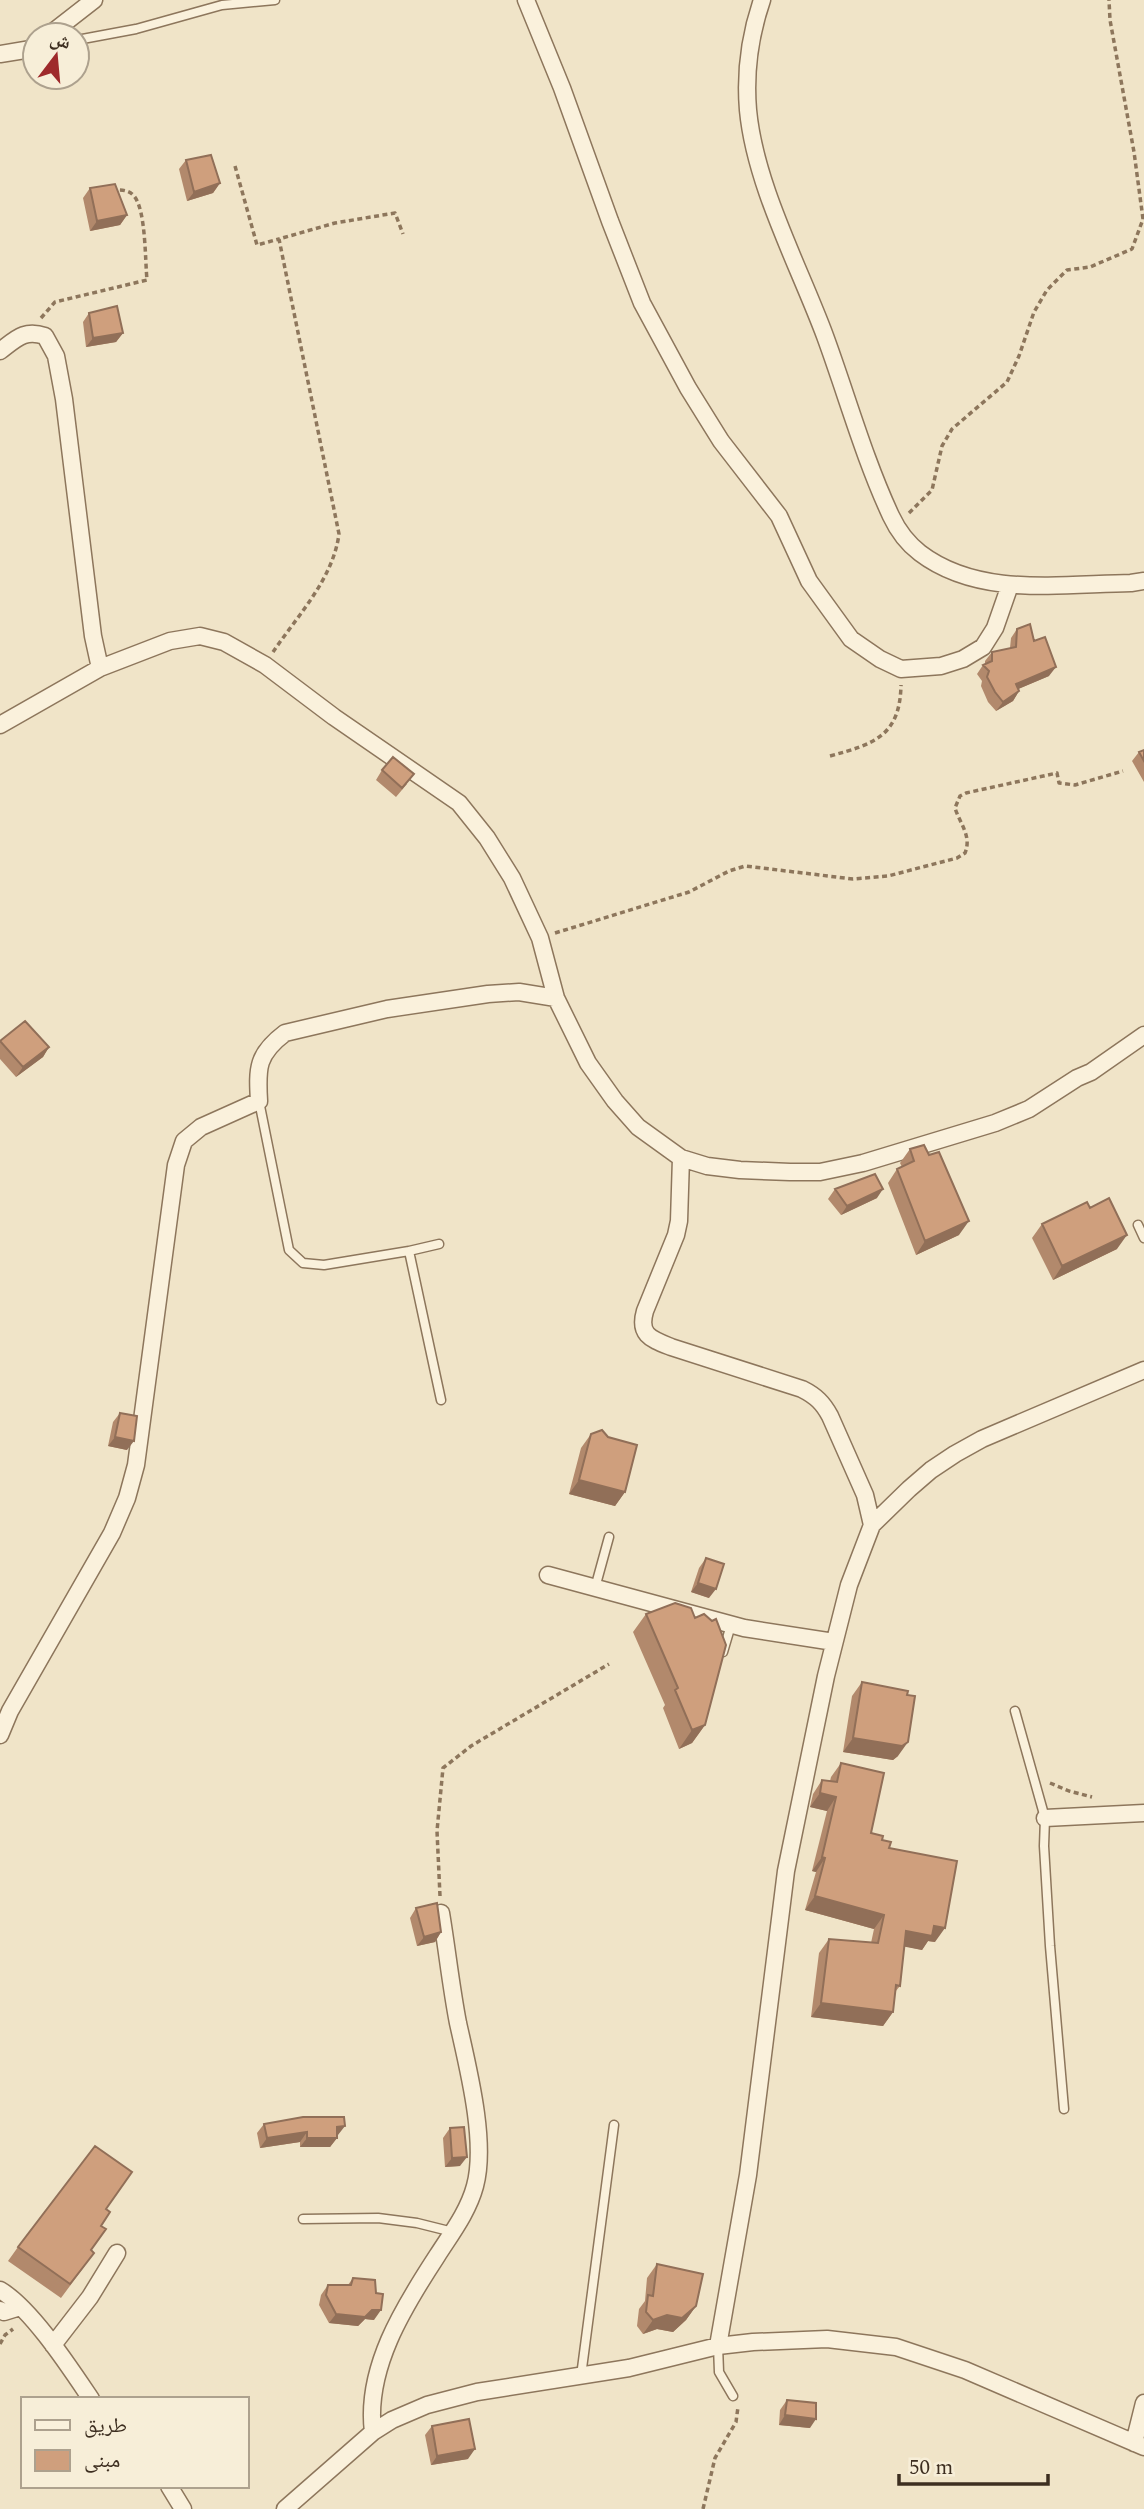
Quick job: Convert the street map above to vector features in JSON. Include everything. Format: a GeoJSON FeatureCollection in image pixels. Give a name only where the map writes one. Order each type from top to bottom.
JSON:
{"type":"FeatureCollection","features":[{"type":"Feature","properties":{"kind":"street"},"geometry":{"type":"LineString","coordinates":[[67,21],[94,0]]}},
{"type":"Feature","properties":{"kind":"street"},"geometry":{"type":"LineString","coordinates":[[526,0],[562,88],[642,303],[721,441],[779,516],[809,581],[851,639],[880,659],[901,669],[941,666],[963,659],[983,648],[995,628],[1010,585]]}},
{"type":"Feature","properties":{"kind":"street"},"geometry":{"type":"LineString","coordinates":[[762,0],[748,63],[748,111],[755,143],[767,188],[825,336],[866,452],[904,539],[940,566],[974,579],[1010,585],[1144,581]]}},
{"type":"Feature","properties":{"kind":"street"},"geometry":{"type":"LineString","coordinates":[[0,54],[21,50]]}},
{"type":"Feature","properties":{"kind":"street"},"geometry":{"type":"LineString","coordinates":[[0,351],[22,335],[34,332],[45,336],[57,356],[93,636],[100,668]]}},
{"type":"Feature","properties":{"kind":"street"},"geometry":{"type":"LineString","coordinates":[[0,725],[100,668],[170,641],[200,636],[224,642],[265,664],[459,803],[487,838],[512,878],[540,938],[556,998],[589,1063],[615,1101],[638,1127],[681,1158],[707,1166],[740,1170],[820,1172],[863,1163],[995,1124],[1029,1109],[1091,1072],[1144,1035]]}},
{"type":"Feature","properties":{"kind":"street"},"geometry":{"type":"LineString","coordinates":[[0,1735],[10,1711],[112,1533],[127,1498],[136,1465],[176,1165],[184,1141],[201,1127],[260,1101],[257,1070],[273,1041],[285,1033],[387,1009],[488,994],[519,992],[556,998]]}},
{"type":"Feature","properties":{"kind":"street"},"geometry":{"type":"LineString","coordinates":[[681,1158],[676,1235],[641,1322],[643,1329],[656,1341],[671,1348],[814,1395],[823,1403],[830,1416],[864,1495],[872,1525]]}},
{"type":"Feature","properties":{"kind":"street"},"geometry":{"type":"LineString","coordinates":[[718,2346],[748,2175],[786,1871],[834,1642],[849,1585],[872,1525],[931,1470],[955,1454],[982,1439],[1144,1370]]}},
{"type":"Feature","properties":{"kind":"street"},"geometry":{"type":"LineString","coordinates":[[548,1575],[731,1625],[834,1642]]}},
{"type":"Feature","properties":{"kind":"street"},"geometry":{"type":"LineString","coordinates":[[1045,1818],[1144,1813]]}},
{"type":"Feature","properties":{"kind":"street"},"geometry":{"type":"LineString","coordinates":[[373,2432],[371,2402],[382,2357],[411,2298],[470,2202],[475,2186],[478,2161],[473,2096],[441,1913]]}},
{"type":"Feature","properties":{"kind":"street"},"geometry":{"type":"LineString","coordinates":[[53,2345],[90,2297],[117,2253]]}},
{"type":"Feature","properties":{"kind":"street"},"geometry":{"type":"LineString","coordinates":[[0,2290],[25,2312],[53,2345],[90,2397]]}},
{"type":"Feature","properties":{"kind":"street"},"geometry":{"type":"LineString","coordinates":[[0,2310],[25,2312]]}},
{"type":"Feature","properties":{"kind":"street"},"geometry":{"type":"LineString","coordinates":[[285,2509],[373,2432],[408,2412],[443,2400],[629,2368],[718,2346],[827,2339],[896,2347],[965,2370],[1139,2445],[1144,2403]]}},
{"type":"Feature","properties":{"kind":"street"},"geometry":{"type":"LineString","coordinates":[[170,2488],[183,2509]]}},
{"type":"Feature","properties":{"kind":"lane"},"geometry":{"type":"LineString","coordinates":[[91,37],[136,29],[222,5],[275,0]]}},
{"type":"Feature","properties":{"kind":"lane"},"geometry":{"type":"LineString","coordinates":[[260,1101],[289,1250],[303,1264],[324,1265],[439,1244]]}},
{"type":"Feature","properties":{"kind":"lane"},"geometry":{"type":"LineString","coordinates":[[1138,1224],[1144,1238]]}},
{"type":"Feature","properties":{"kind":"lane"},"geometry":{"type":"LineString","coordinates":[[408,1251],[441,1400]]}},
{"type":"Feature","properties":{"kind":"lane"},"geometry":{"type":"LineString","coordinates":[[594,1588],[609,1537]]}},
{"type":"Feature","properties":{"kind":"lane"},"geometry":{"type":"LineString","coordinates":[[720,1661],[731,1625]]}},
{"type":"Feature","properties":{"kind":"lane"},"geometry":{"type":"LineString","coordinates":[[1015,1711],[1045,1818],[1050,1946],[1064,2109]]}},
{"type":"Feature","properties":{"kind":"lane"},"geometry":{"type":"LineString","coordinates":[[581,2376],[614,2125]]}},
{"type":"Feature","properties":{"kind":"lane"},"geometry":{"type":"LineString","coordinates":[[303,2220],[378,2218],[417,2223],[453,2232]]}},
{"type":"Feature","properties":{"kind":"lane"},"geometry":{"type":"LineString","coordinates":[[718,2346],[719,2372],[733,2396]]}},
{"type":"Feature","properties":{"kind":"path"},"geometry":{"type":"LineString","coordinates":[[896,525],[932,490],[942,446],[952,429],[1007,382],[1034,312],[1047,290],[1067,270],[1090,267],[1132,249],[1143,219],[1109,0]]}},
{"type":"Feature","properties":{"kind":"path"},"geometry":{"type":"LineString","coordinates":[[235,166],[257,245],[335,223],[395,212],[403,234]]}},
{"type":"Feature","properties":{"kind":"path"},"geometry":{"type":"LineString","coordinates":[[34,332],[43,315],[55,302],[147,280],[141,211],[135,196],[128,191],[118,190]]}},
{"type":"Feature","properties":{"kind":"path"},"geometry":{"type":"LineString","coordinates":[[265,664],[327,574],[337,554],[339,534],[279,239]]}},
{"type":"Feature","properties":{"kind":"path"},"geometry":{"type":"LineString","coordinates":[[830,756],[858,748],[885,735],[898,716],[901,669]]}},
{"type":"Feature","properties":{"kind":"path"},"geometry":{"type":"LineString","coordinates":[[540,938],[689,892],[729,871],[745,866],[853,879],[888,876],[957,858],[965,853],[969,844],[955,808],[960,796],[1057,773],[1059,783],[1075,785],[1123,771]]}},
{"type":"Feature","properties":{"kind":"path"},"geometry":{"type":"LineString","coordinates":[[441,1913],[437,1831],[443,1768],[471,1746],[609,1664]]}},
{"type":"Feature","properties":{"kind":"path"},"geometry":{"type":"LineString","coordinates":[[1034,1775],[1069,1791],[1104,1800]]}},
{"type":"Feature","properties":{"kind":"path"},"geometry":{"type":"LineString","coordinates":[[0,2344],[25,2312]]}},
{"type":"Feature","properties":{"kind":"path"},"geometry":{"type":"LineString","coordinates":[[704,2509],[715,2458],[730,2436],[739,2414],[733,2396]]}},
{"type":"Feature","properties":{"kind":"building"},"geometry":{"type":"Polygon","coordinates":[[[211,155],[220,183],[194,192],[186,160],[211,155]]]}},
{"type":"Feature","properties":{"kind":"building"},"geometry":{"type":"Polygon","coordinates":[[[115,184],[127,215],[97,221],[90,188],[115,184]]]}},
{"type":"Feature","properties":{"kind":"building"},"geometry":{"type":"Polygon","coordinates":[[[117,306],[123,333],[93,338],[89,313],[117,306]]]}},
{"type":"Feature","properties":{"kind":"building"},"geometry":{"type":"Polygon","coordinates":[[[1030,624],[1034,641],[1045,637],[1056,667],[1016,684],[1019,691],[1003,702],[987,677],[989,671],[983,665],[992,661],[992,652],[1016,647],[1017,629],[1030,624]]]}},
{"type":"Feature","properties":{"kind":"building"},"geometry":{"type":"Polygon","coordinates":[[[393,757],[414,774],[402,788],[382,770],[393,757]]]}},
{"type":"Feature","properties":{"kind":"building"},"geometry":{"type":"Polygon","coordinates":[[[25,1021],[49,1047],[23,1067],[0,1041],[25,1021]]]}},
{"type":"Feature","properties":{"kind":"building"},"geometry":{"type":"Polygon","coordinates":[[[924,1145],[929,1155],[939,1152],[969,1221],[925,1241],[897,1169],[914,1161],[910,1149],[924,1145]]]}},
{"type":"Feature","properties":{"kind":"building"},"geometry":{"type":"Polygon","coordinates":[[[875,1174],[883,1189],[847,1206],[835,1189],[875,1174]]]}},
{"type":"Feature","properties":{"kind":"building"},"geometry":{"type":"Polygon","coordinates":[[[1109,1198],[1127,1235],[1062,1266],[1042,1224],[1087,1202],[1090,1208],[1109,1198]]]}},
{"type":"Feature","properties":{"kind":"building"},"geometry":{"type":"Polygon","coordinates":[[[120,1413],[137,1416],[134,1441],[115,1437],[120,1413]]]}},
{"type":"Feature","properties":{"kind":"building"},"geometry":{"type":"Polygon","coordinates":[[[602,1430],[608,1437],[637,1445],[625,1492],[579,1480],[591,1434],[602,1430]]]}},
{"type":"Feature","properties":{"kind":"building"},"geometry":{"type":"Polygon","coordinates":[[[706,1558],[724,1564],[716,1589],[698,1583],[706,1558]]]}},
{"type":"Feature","properties":{"kind":"building"},"geometry":{"type":"Polygon","coordinates":[[[675,1603],[691,1608],[695,1618],[704,1614],[712,1621],[716,1619],[726,1645],[705,1725],[692,1730],[675,1690],[678,1688],[646,1614],[675,1603]]]}},
{"type":"Feature","properties":{"kind":"building"},"geometry":{"type":"Polygon","coordinates":[[[862,1682],[908,1691],[907,1695],[915,1696],[908,1742],[902,1746],[853,1738],[862,1682]]]}},
{"type":"Feature","properties":{"kind":"building"},"geometry":{"type":"Polygon","coordinates":[[[841,1763],[884,1773],[871,1833],[883,1836],[882,1840],[891,1842],[889,1848],[957,1861],[945,1928],[934,1926],[932,1936],[906,1931],[900,1986],[896,1985],[893,2012],[821,2003],[829,1939],[878,1943],[884,1915],[815,1896],[836,1797],[820,1793],[822,1780],[837,1782],[841,1763]]]}},
{"type":"Feature","properties":{"kind":"building"},"geometry":{"type":"Polygon","coordinates":[[[437,1903],[441,1932],[424,1937],[416,1908],[437,1903]]]}},
{"type":"Feature","properties":{"kind":"building"},"geometry":{"type":"Polygon","coordinates":[[[303,2117],[344,2117],[345,2126],[337,2127],[337,2138],[307,2138],[307,2132],[267,2138],[264,2124],[303,2117]]]}},
{"type":"Feature","properties":{"kind":"building"},"geometry":{"type":"Polygon","coordinates":[[[464,2127],[467,2157],[452,2158],[450,2128],[464,2127]]]}},
{"type":"Feature","properties":{"kind":"building"},"geometry":{"type":"Polygon","coordinates":[[[95,2146],[132,2172],[106,2209],[110,2212],[101,2226],[106,2229],[91,2250],[94,2253],[70,2284],[18,2247],[95,2146]]]}},
{"type":"Feature","properties":{"kind":"building"},"geometry":{"type":"Polygon","coordinates":[[[657,2264],[703,2274],[696,2306],[682,2318],[667,2315],[653,2320],[646,2312],[648,2295],[653,2296],[657,2264]]]}},
{"type":"Feature","properties":{"kind":"building"},"geometry":{"type":"Polygon","coordinates":[[[353,2278],[375,2280],[376,2293],[383,2294],[381,2310],[372,2310],[365,2317],[336,2314],[326,2295],[328,2285],[351,2285],[353,2278]]]}},
{"type":"Feature","properties":{"kind":"building"},"geometry":{"type":"Polygon","coordinates":[[[787,2400],[816,2403],[816,2419],[785,2415],[787,2400]]]}},
{"type":"Feature","properties":{"kind":"building"},"geometry":{"type":"Polygon","coordinates":[[[469,2419],[475,2449],[437,2456],[432,2426],[469,2419]]]}}]}
